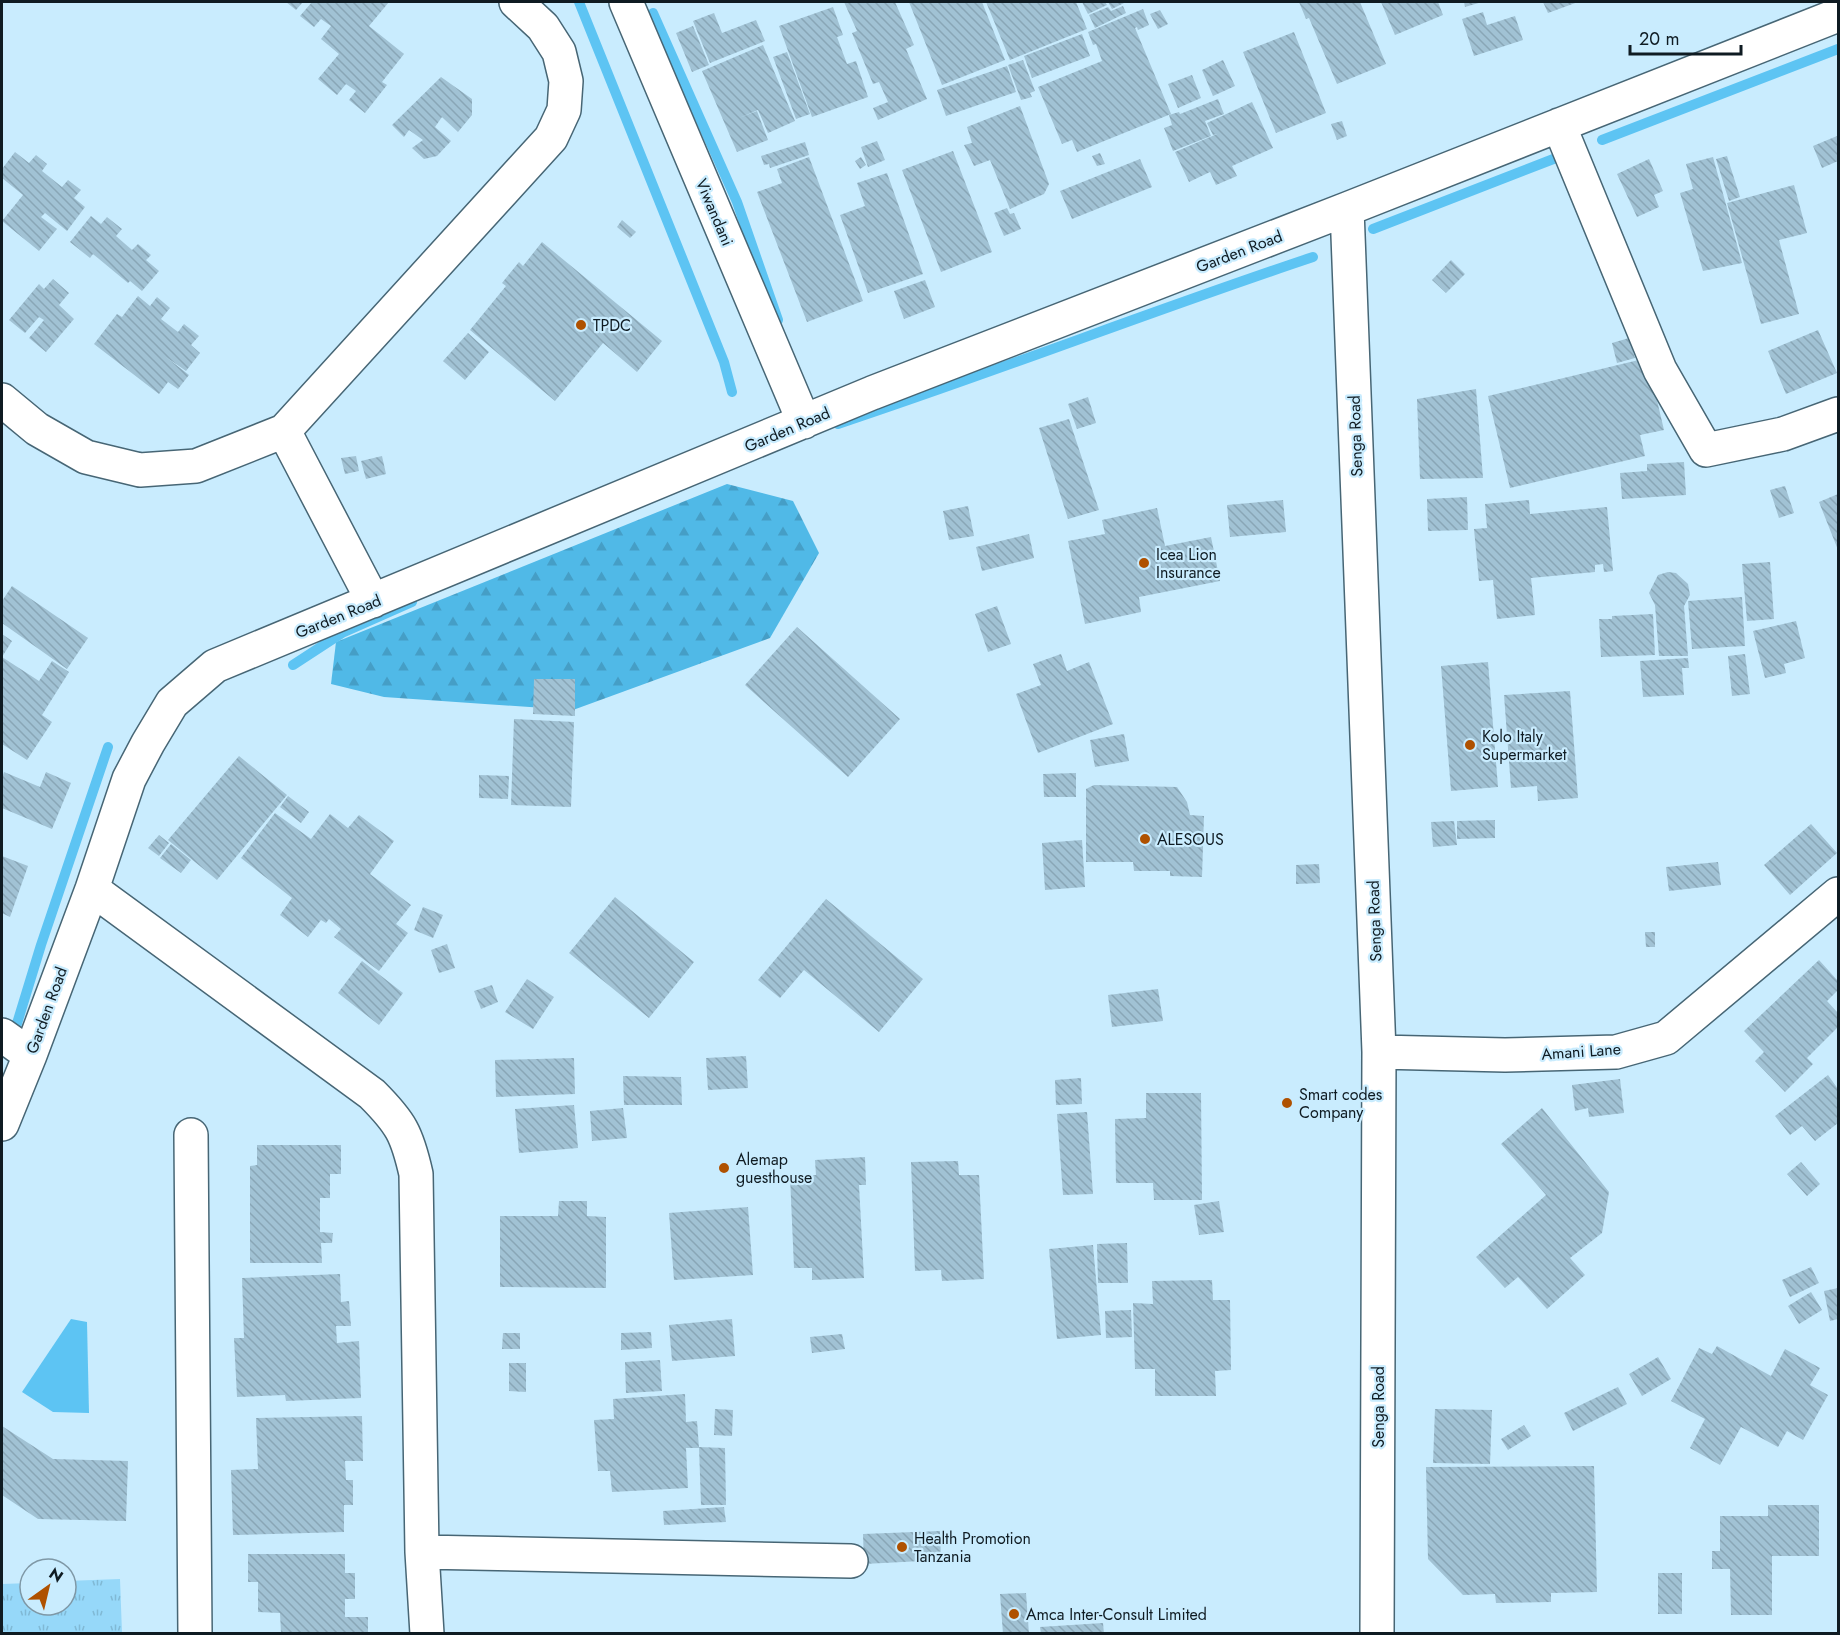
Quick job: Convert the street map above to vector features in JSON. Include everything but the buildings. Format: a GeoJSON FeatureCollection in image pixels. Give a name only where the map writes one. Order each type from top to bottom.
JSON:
{"type":"FeatureCollection","features":[{"type":"Feature","properties":{"kind":"street"},"geometry":{"type":"LineString","coordinates":[[2,400],[37,429],[86,457],[140,470],[196,466],[284,431],[551,138],[564,110],[566,81],[559,52],[543,27],[516,2]]}},
{"type":"Feature","properties":{"kind":"street","name":"Viwandani"},"geometry":{"type":"LineString","coordinates":[[632,3],[804,422]]}},
{"type":"Feature","properties":{"kind":"street","name":"Garden Road"},"geometry":{"type":"LineString","coordinates":[[2,1124],[92,889],[129,779],[147,743],[172,703],[215,666],[872,393],[1839,15]]}},
{"type":"Feature","properties":{"kind":"street"},"geometry":{"type":"LineString","coordinates":[[1559,125],[1660,370],[1706,450],[1783,434],[1839,414]]}},
{"type":"Feature","properties":{"kind":"street","name":"Senga Road"},"geometry":{"type":"LineString","coordinates":[[1347,209],[1379,1052],[1377,1634]]}},
{"type":"Feature","properties":{"kind":"street"},"geometry":{"type":"LineString","coordinates":[[284,431],[373,601]]}},
{"type":"Feature","properties":{"kind":"street"},"geometry":{"type":"LineString","coordinates":[[92,889],[372,1094],[394,1116],[409,1143],[416,1174],[422,1552],[427,1634]]}},
{"type":"Feature","properties":{"kind":"street","name":"Amani Lane"},"geometry":{"type":"LineString","coordinates":[[1379,1052],[1505,1055],[1616,1052],[1666,1038],[1839,894]]}},
{"type":"Feature","properties":{"kind":"street"},"geometry":{"type":"LineString","coordinates":[[2,1035],[30,1055]]}},
{"type":"Feature","properties":{"kind":"street"},"geometry":{"type":"LineString","coordinates":[[191,1135],[195,1634]]}},
{"type":"Feature","properties":{"kind":"street"},"geometry":{"type":"LineString","coordinates":[[422,1552],[852,1561]]}},
{"type":"Feature","properties":{"kind":"green space"},"geometry":{"type":"Polygon","coordinates":[[[727,484],[793,501],[819,553],[770,638],[573,710],[384,697],[331,684],[336,642],[727,484]]]}},
{"type":"Feature","properties":{"kind":"green space"},"geometry":{"type":"Polygon","coordinates":[[[120,1579],[122,1633],[2,1633],[2,1584],[18,1583],[18,1617],[78,1617],[78,1581],[120,1579]]]}},
{"type":"Feature","properties":{"kind":"shaded area"},"geometry":{"type":"Polygon","coordinates":[[[71,1319],[87,1322],[89,1413],[53,1412],[22,1392],[71,1319]]]}},
{"type":"Feature","properties":{"kind":"waterway"},"geometry":{"type":"LineString","coordinates":[[579,2],[724,362],[732,392]]}},
{"type":"Feature","properties":{"kind":"waterway"},"geometry":{"type":"LineString","coordinates":[[653,13],[737,202],[778,320]]}},
{"type":"Feature","properties":{"kind":"waterway"},"geometry":{"type":"LineString","coordinates":[[1602,140],[1838,49]]}},
{"type":"Feature","properties":{"kind":"waterway"},"geometry":{"type":"LineString","coordinates":[[1373,229],[1556,158]]}},
{"type":"Feature","properties":{"kind":"waterway"},"geometry":{"type":"LineString","coordinates":[[838,424],[1313,257]]}},
{"type":"Feature","properties":{"kind":"waterway"},"geometry":{"type":"LineString","coordinates":[[293,665],[342,633],[412,602]]}},
{"type":"Feature","properties":{"kind":"waterway"},"geometry":{"type":"LineString","coordinates":[[15,1030],[41,945],[108,747]]}},
{"type":"Feature","properties":{"kind":"place","name":"TPDC"},"geometry":{"type":"Point","coordinates":[581,325]}},
{"type":"Feature","properties":{"kind":"place","name":"Icea Lion Insurance"},"geometry":{"type":"Point","coordinates":[1144,563]}},
{"type":"Feature","properties":{"kind":"place","name":"Kolo Italy Supermarket"},"geometry":{"type":"Point","coordinates":[1470,745]}},
{"type":"Feature","properties":{"kind":"place","name":"ALESOUS"},"geometry":{"type":"Point","coordinates":[1145,839]}},
{"type":"Feature","properties":{"kind":"place","name":"Smart codes Company"},"geometry":{"type":"Point","coordinates":[1287,1103]}},
{"type":"Feature","properties":{"kind":"place","name":"Alemap guesthouse"},"geometry":{"type":"Point","coordinates":[724,1168]}},
{"type":"Feature","properties":{"kind":"place","name":"Health Promotion Tanzania"},"geometry":{"type":"Point","coordinates":[902,1547]}},
{"type":"Feature","properties":{"kind":"place","name":"Amca Inter-Consult Limited"},"geometry":{"type":"Point","coordinates":[1014,1614]}}]}
